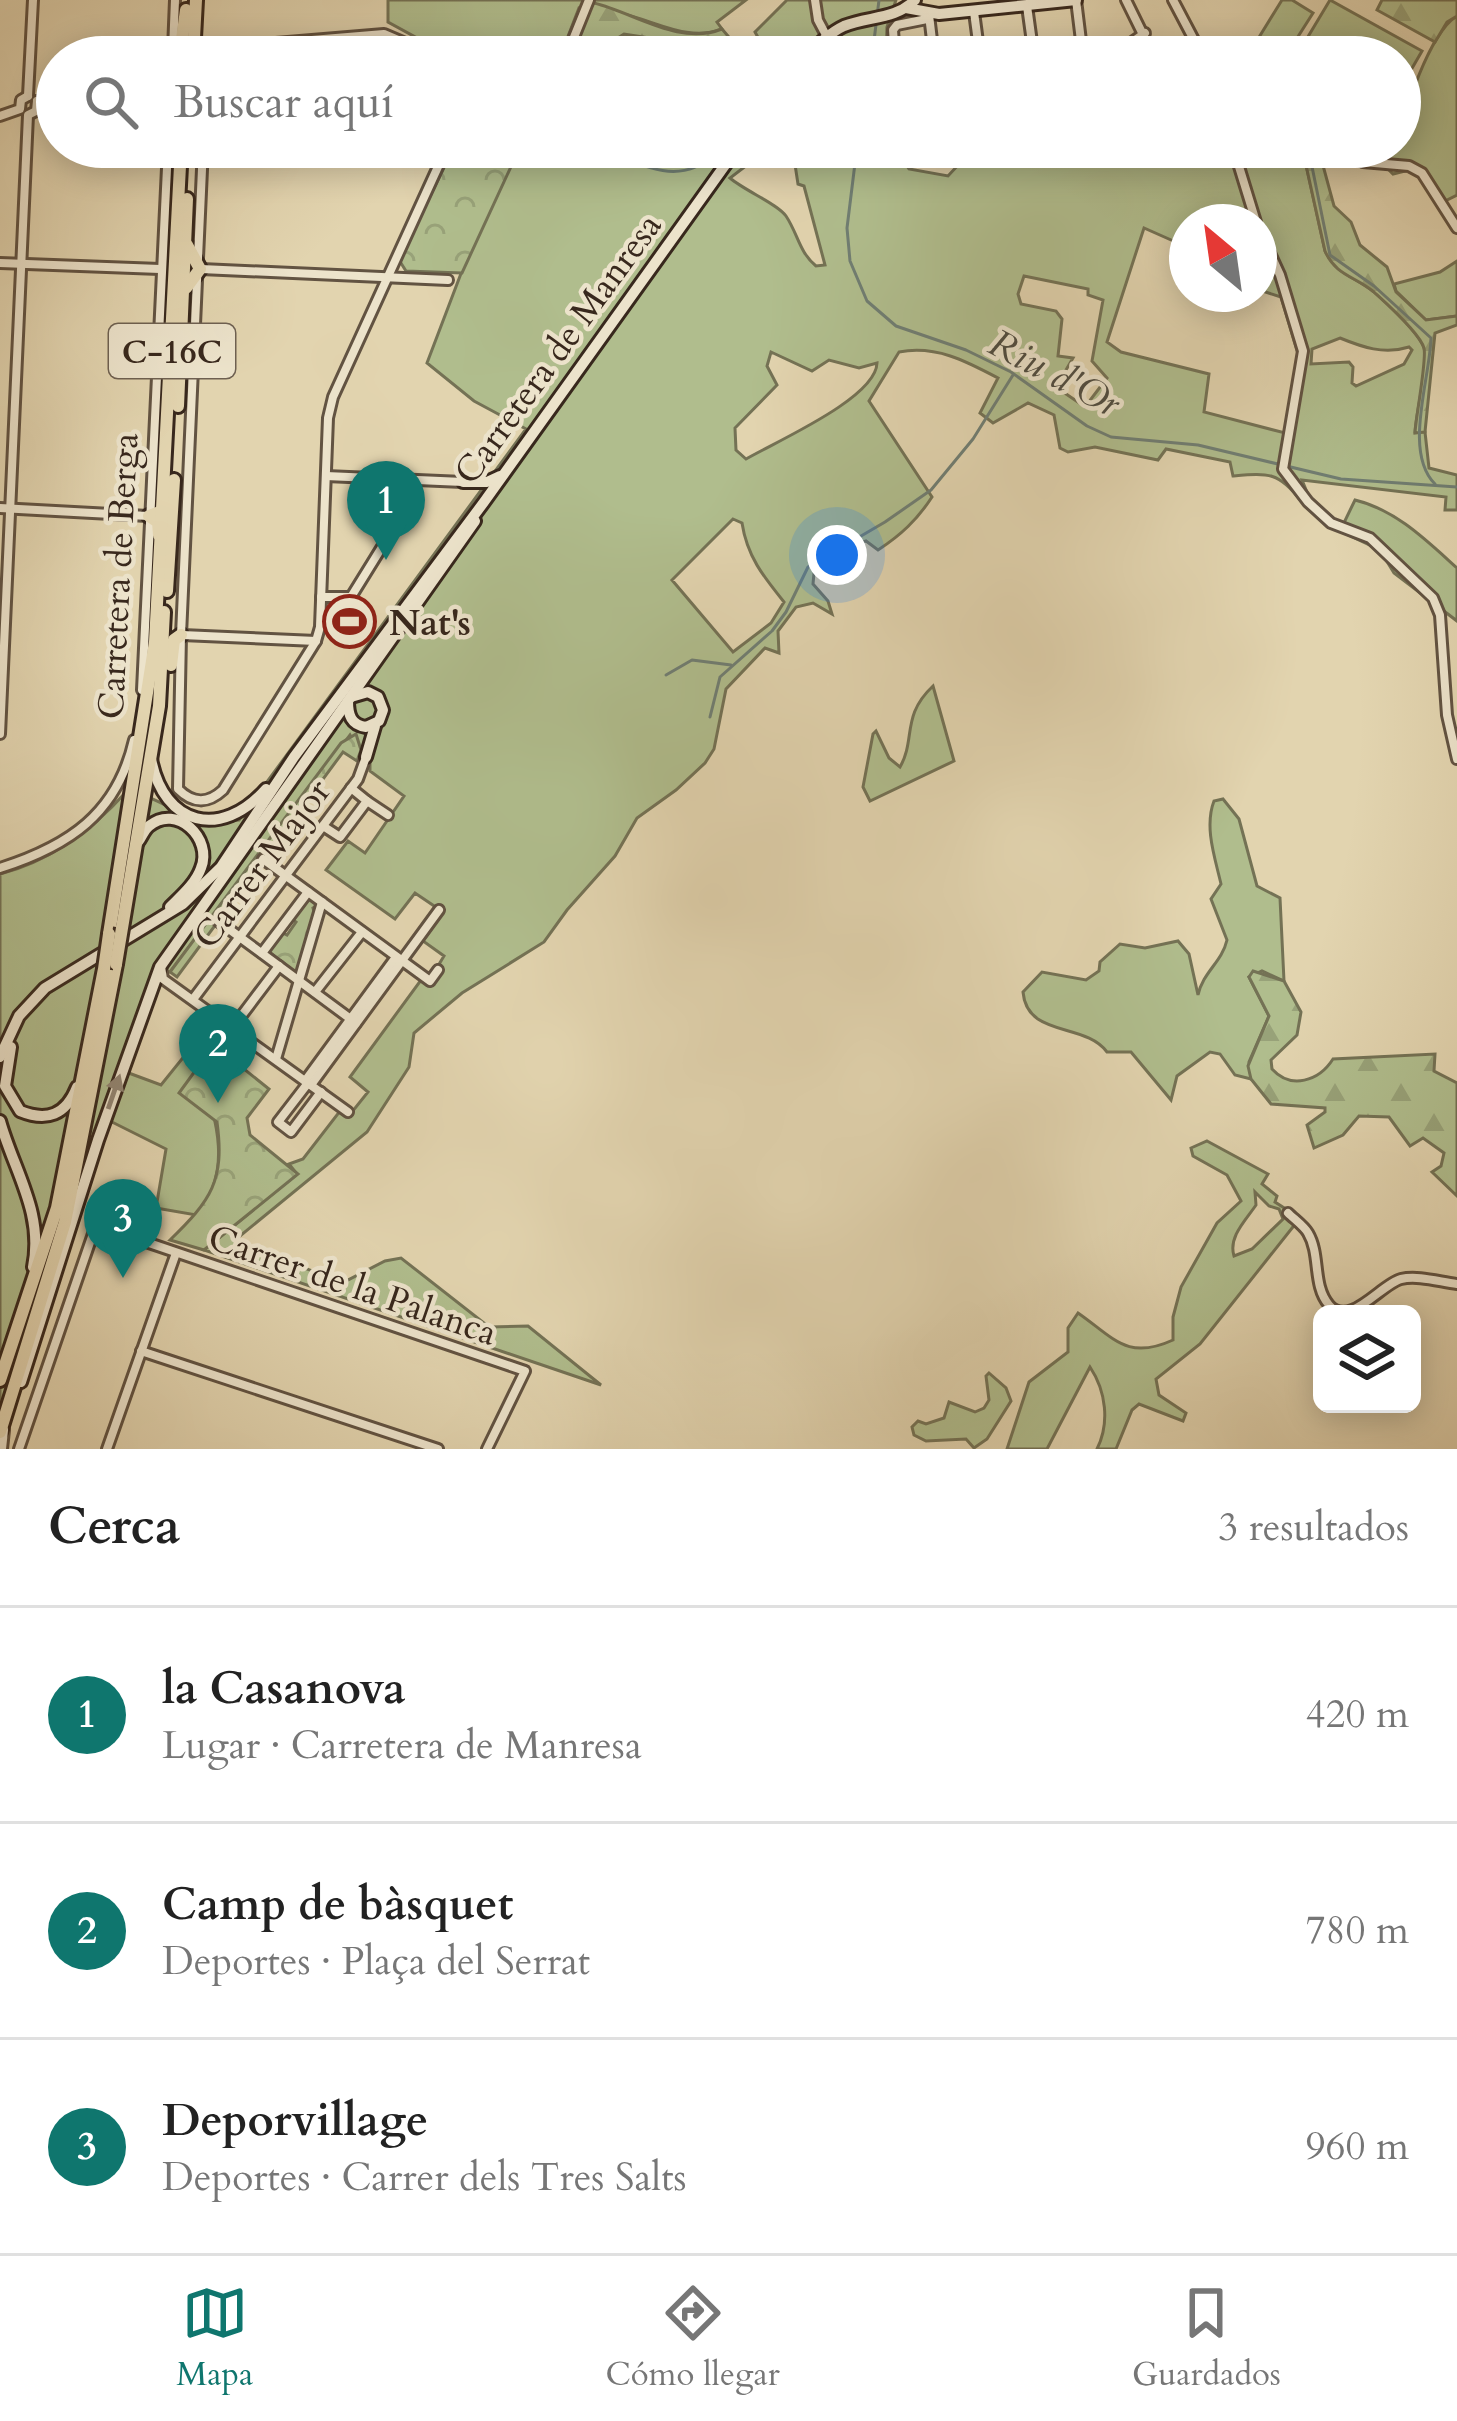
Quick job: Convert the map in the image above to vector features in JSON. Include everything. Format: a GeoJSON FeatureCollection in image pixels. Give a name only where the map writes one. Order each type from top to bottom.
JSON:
{"type":"FeatureCollection","features":[{"type":"Feature","properties":{"kind":"main road"},"geometry":{"type":"LineString","coordinates":[[828,36],[908,6],[928,15],[1076,0]]}},
{"type":"Feature","properties":{"kind":"main road"},"geometry":{"type":"LineString","coordinates":[[183,36],[190,4]]}},
{"type":"Feature","properties":{"kind":"main road","name":"C-16C"},"geometry":{"type":"LineString","coordinates":[[116,931],[148,704],[165,511],[181,168]]}},
{"type":"Feature","properties":{"kind":"main road","name":"C-16C"},"geometry":{"type":"LineString","coordinates":[[0,1412],[63,1210],[154,706],[173,527],[183,307],[193,267],[186,244],[184,168]]}},
{"type":"Feature","properties":{"kind":"main road","name":"Carretera de Manresa"},"geometry":{"type":"LineString","coordinates":[[294,757],[724,168]]}},
{"type":"Feature","properties":{"kind":"main road"},"geometry":{"type":"LineString","coordinates":[[180,172],[180,260],[193,267]]}},
{"type":"Feature","properties":{"kind":"main road"},"geometry":{"type":"LineString","coordinates":[[174,321],[179,268],[193,267]]}},
{"type":"Feature","properties":{"kind":"main road"},"geometry":{"type":"LineString","coordinates":[[149,516],[170,508],[175,449]]}},
{"type":"Feature","properties":{"kind":"main road"},"geometry":{"type":"LineString","coordinates":[[463,482],[487,482],[506,472]]}},
{"type":"Feature","properties":{"kind":"main road"},"geometry":{"type":"LineString","coordinates":[[463,482],[477,503],[470,518]]}},
{"type":"Feature","properties":{"kind":"main road"},"geometry":{"type":"LineString","coordinates":[[2,1438],[105,1119],[162,972],[217,884],[466,535],[484,502]]}},
{"type":"Feature","properties":{"kind":"main road"},"geometry":{"type":"LineString","coordinates":[[149,516],[158,522],[161,554]]}},
{"type":"Feature","properties":{"kind":"main road"},"geometry":{"type":"LineString","coordinates":[[116,931],[159,706],[164,611]]}},
{"type":"Feature","properties":{"kind":"main road"},"geometry":{"type":"LineString","coordinates":[[366,757],[348,699],[385,631]]}},
{"type":"Feature","properties":{"kind":"main road"},"geometry":{"type":"LineString","coordinates":[[159,706],[170,681],[174,640],[181,635]]}},
{"type":"Feature","properties":{"kind":"main road"},"geometry":{"type":"LineString","coordinates":[[366,757],[370,732],[383,710],[373,682],[383,652]]}},
{"type":"Feature","properties":{"kind":"main road"},"geometry":{"type":"LineString","coordinates":[[151,755],[156,785],[166,801],[204,820],[229,819],[248,809],[340,703],[363,692],[379,698]]}},
{"type":"Feature","properties":{"kind":"main road"},"geometry":{"type":"LineString","coordinates":[[313,752],[336,726],[355,723],[366,727],[379,721]]}},
{"type":"Feature","properties":{"kind":"main road"},"geometry":{"type":"LineString","coordinates":[[0,1057],[19,1016],[45,988],[183,904],[221,867],[294,757]]}},
{"type":"Feature","properties":{"kind":"main road"},"geometry":{"type":"LineString","coordinates":[[136,845],[150,826],[164,819],[178,820],[194,830],[206,852],[199,874],[145,928]]}},
{"type":"Feature","properties":{"kind":"main road"},"geometry":{"type":"LineString","coordinates":[[88,1062],[72,1100],[58,1114],[43,1118],[20,1111],[8,1095],[4,1076],[10,1049],[36,1006],[65,981],[175,918],[217,884]]}},
{"type":"Feature","properties":{"kind":"main road"},"geometry":{"type":"LineString","coordinates":[[2,1438],[65,1222],[110,966]]}},
{"type":"Feature","properties":{"kind":"main road","name":"C-16C"},"geometry":{"type":"LineString","coordinates":[[0,1380],[57,1208],[110,966]]}},
{"type":"Feature","properties":{"kind":"main road"},"geometry":{"type":"LineString","coordinates":[[0,1121],[35,1225],[36,1249],[23,1312]]}},
{"type":"Feature","properties":{"kind":"street"},"geometry":{"type":"LineString","coordinates":[[33,0],[36,108]]}},
{"type":"Feature","properties":{"kind":"street"},"geometry":{"type":"LineString","coordinates":[[175,0],[178,36]]}},
{"type":"Feature","properties":{"kind":"street"},"geometry":{"type":"LineString","coordinates":[[574,36],[589,0]]}},
{"type":"Feature","properties":{"kind":"street"},"geometry":{"type":"LineString","coordinates":[[815,0],[826,36]]}},
{"type":"Feature","properties":{"kind":"street"},"geometry":{"type":"LineString","coordinates":[[1076,0],[1080,36]]}},
{"type":"Feature","properties":{"kind":"street"},"geometry":{"type":"LineString","coordinates":[[1126,0],[1146,36]]}},
{"type":"Feature","properties":{"kind":"street"},"geometry":{"type":"LineString","coordinates":[[1173,0],[1192,36]]}},
{"type":"Feature","properties":{"kind":"street"},"geometry":{"type":"LineString","coordinates":[[1027,6],[1031,36]]}},
{"type":"Feature","properties":{"kind":"street"},"geometry":{"type":"LineString","coordinates":[[974,12],[977,36]]}},
{"type":"Feature","properties":{"kind":"street"},"geometry":{"type":"LineString","coordinates":[[893,36],[897,25],[928,15],[931,36]]}},
{"type":"Feature","properties":{"kind":"street"},"geometry":{"type":"LineString","coordinates":[[1141,36],[1145,33]]}},
{"type":"Feature","properties":{"kind":"street"},"geometry":{"type":"LineString","coordinates":[[360,36],[392,36]]}},
{"type":"Feature","properties":{"kind":"street"},"geometry":{"type":"LineString","coordinates":[[0,734],[5,508],[21,264],[21,100],[36,98]]}},
{"type":"Feature","properties":{"kind":"street"},"geometry":{"type":"LineString","coordinates":[[0,116],[36,111]]}},
{"type":"Feature","properties":{"kind":"street","name":"Carretera de Berga"},"geometry":{"type":"LineString","coordinates":[[0,868],[62,842],[96,818],[116,794],[130,759],[148,617],[167,168]]}},
{"type":"Feature","properties":{"kind":"street","name":"Carretera de Berga"},"geometry":{"type":"LineString","coordinates":[[201,168],[193,267],[181,635],[178,789],[188,799],[203,801],[223,790],[316,640]]}},
{"type":"Feature","properties":{"kind":"street"},"geometry":{"type":"LineString","coordinates":[[181,635],[316,640],[333,397],[436,168]]}},
{"type":"Feature","properties":{"kind":"street"},"geometry":{"type":"LineString","coordinates":[[1239,168],[1250,204]]}},
{"type":"Feature","properties":{"kind":"street"},"geometry":{"type":"LineString","coordinates":[[1413,168],[1422,172],[1457,228]]}},
{"type":"Feature","properties":{"kind":"street"},"geometry":{"type":"LineString","coordinates":[[0,263],[160,269]]}},
{"type":"Feature","properties":{"kind":"street"},"geometry":{"type":"LineString","coordinates":[[193,267],[448,280]]}},
{"type":"Feature","properties":{"kind":"street"},"geometry":{"type":"LineString","coordinates":[[1277,269],[1303,351],[1284,465],[1307,502],[1331,523],[1370,538],[1433,598],[1440,615],[1447,715],[1457,759]]}},
{"type":"Feature","properties":{"kind":"street"},"geometry":{"type":"LineString","coordinates":[[326,476],[463,482]]}},
{"type":"Feature","properties":{"kind":"street"},"geometry":{"type":"LineString","coordinates":[[321,597],[351,597],[390,534],[394,478]]}},
{"type":"Feature","properties":{"kind":"street"},"geometry":{"type":"LineString","coordinates":[[5,508],[149,516]]}},
{"type":"Feature","properties":{"kind":"street","name":"Carrer Major"},"geometry":{"type":"LineString","coordinates":[[194,998],[351,788],[366,757]]}},
{"type":"Feature","properties":{"kind":"street"},"geometry":{"type":"LineString","coordinates":[[351,788],[388,815]]}},
{"type":"Feature","properties":{"kind":"street"},"geometry":{"type":"LineString","coordinates":[[323,826],[340,837],[367,801]]}},
{"type":"Feature","properties":{"kind":"street"},"geometry":{"type":"LineString","coordinates":[[263,860],[430,981],[438,970]]}},
{"type":"Feature","properties":{"kind":"street"},"geometry":{"type":"LineString","coordinates":[[262,953],[308,892]]}},
{"type":"Feature","properties":{"kind":"street"},"geometry":{"type":"LineString","coordinates":[[276,1059],[322,902]]}},
{"type":"Feature","properties":{"kind":"street"},"geometry":{"type":"LineString","coordinates":[[321,1092],[291,1132],[278,1122],[439,910]]}},
{"type":"Feature","properties":{"kind":"street"},"geometry":{"type":"LineString","coordinates":[[218,921],[354,1021]]}},
{"type":"Feature","properties":{"kind":"street"},"geometry":{"type":"LineString","coordinates":[[315,992],[362,932]]}},
{"type":"Feature","properties":{"kind":"street"},"geometry":{"type":"LineString","coordinates":[[232,1027],[279,966]]}},
{"type":"Feature","properties":{"kind":"street"},"geometry":{"type":"LineString","coordinates":[[162,972],[348,1112]]}},
{"type":"Feature","properties":{"kind":"street"},"geometry":{"type":"LineString","coordinates":[[1288,1214],[1308,1232],[1319,1287],[1338,1312],[1350,1312],[1378,1290],[1408,1277],[1457,1284]]}},
{"type":"Feature","properties":{"kind":"street","name":"Carrer de la Palanca"},"geometry":{"type":"LineString","coordinates":[[19,1449],[96,1226],[524,1371],[487,1449]]}},
{"type":"Feature","properties":{"kind":"street"},"geometry":{"type":"LineString","coordinates":[[107,1449],[176,1253]]}},
{"type":"Feature","properties":{"kind":"street"},"geometry":{"type":"LineString","coordinates":[[141,1351],[438,1449]]}},
{"type":"Feature","properties":{"kind":"green space"},"geometry":{"type":"Polygon","coordinates":[[[388,0],[746,0],[717,22],[722,29],[709,33],[683,32],[618,13],[579,8],[568,36],[414,36],[388,22],[388,0]]]}},
{"type":"Feature","properties":{"kind":"green space"},"geometry":{"type":"Polygon","coordinates":[[[787,0],[896,0],[887,36],[757,36],[755,32],[787,0]]]}},
{"type":"Feature","properties":{"kind":"green space"},"geometry":{"type":"Polygon","coordinates":[[[1282,0],[1292,0],[1313,13],[1298,36],[1260,36],[1282,0]]]}},
{"type":"Feature","properties":{"kind":"green space"},"geometry":{"type":"Polygon","coordinates":[[[1330,0],[1395,36],[1308,36],[1330,0]]]}},
{"type":"Feature","properties":{"kind":"green space"},"geometry":{"type":"Polygon","coordinates":[[[1382,0],[1457,0],[1457,16],[1447,22],[1435,42],[1377,10],[1382,0]]]}},
{"type":"Feature","properties":{"kind":"green space"},"geometry":{"type":"Polygon","coordinates":[[[594,3],[673,31],[690,34],[722,29],[728,36],[569,36],[580,8],[594,3]]]}},
{"type":"Feature","properties":{"kind":"green space"},"geometry":{"type":"Polygon","coordinates":[[[1457,16],[1457,195],[1437,205],[1418,175],[1409,170],[1393,174],[1387,168],[1421,168],[1421,72],[1447,24],[1457,16]]]}},
{"type":"Feature","properties":{"kind":"green space"},"geometry":{"type":"Polygon","coordinates":[[[444,168],[510,168],[462,273],[406,271],[399,260],[444,168]]]}},
{"type":"Feature","properties":{"kind":"green space"},"geometry":{"type":"Polygon","coordinates":[[[509,168],[743,168],[730,178],[782,211],[816,266],[825,265],[796,168],[908,168],[948,176],[955,168],[1307,168],[1330,259],[1386,303],[1424,348],[1415,432],[1425,432],[1429,468],[1457,475],[1457,510],[1445,510],[1446,497],[1302,480],[1309,497],[1301,501],[1272,476],[1233,476],[1230,462],[1166,449],[1158,460],[1095,447],[1068,452],[1060,448],[1054,415],[1028,403],[993,423],[980,413],[998,378],[938,353],[899,352],[869,401],[932,497],[908,526],[878,550],[866,541],[845,548],[814,573],[813,584],[832,614],[813,603],[796,607],[778,631],[779,653],[765,648],[726,689],[714,749],[705,763],[637,818],[615,856],[544,942],[462,993],[414,1033],[409,1067],[367,1132],[235,1240],[342,1283],[401,1258],[489,1327],[528,1326],[601,1385],[204,1250],[297,1174],[289,1164],[303,1159],[340,1111],[348,1117],[368,1092],[350,1077],[421,980],[430,986],[441,970],[438,966],[444,956],[423,941],[443,912],[415,893],[395,919],[326,870],[348,841],[365,853],[404,796],[370,771],[370,761],[350,735],[170,972],[163,971],[126,1072],[161,1085],[215,1018],[228,1028],[199,1066],[218,1143],[215,1180],[208,1198],[196,1215],[156,1208],[166,1149],[110,1121],[0,1449],[0,874],[70,842],[127,791],[191,818],[239,820],[526,429],[474,401],[427,363],[476,234],[509,168]],[[1169,204],[1169,239],[1144,228],[1107,342],[1121,352],[1209,374],[1204,412],[1285,433],[1298,354],[1277,296],[1277,204],[1169,204]],[[1024,276],[1018,294],[1021,304],[1056,311],[1062,319],[1058,356],[1073,358],[1056,387],[1085,407],[1107,378],[1092,361],[1103,300],[1088,295],[1088,289],[1024,276]],[[1340,338],[1312,349],[1311,364],[1349,362],[1356,386],[1404,364],[1412,350],[1373,349],[1340,338]],[[771,352],[767,366],[777,385],[735,428],[736,450],[746,459],[843,404],[872,376],[877,363],[859,368],[829,360],[812,371],[771,352]],[[733,519],[672,580],[733,652],[771,623],[784,602],[752,556],[742,523],[733,519]]]}},
{"type":"Feature","properties":{"kind":"green space"},"geometry":{"type":"Polygon","coordinates":[[[1307,168],[1324,168],[1334,206],[1351,222],[1360,245],[1387,267],[1396,292],[1426,320],[1457,316],[1457,325],[1435,333],[1425,432],[1415,433],[1424,364],[1421,342],[1386,303],[1340,271],[1325,251],[1307,168]]]}},
{"type":"Feature","properties":{"kind":"green space"},"geometry":{"type":"Polygon","coordinates":[[[1457,261],[1457,316],[1426,320],[1396,291],[1394,284],[1440,272],[1457,261]]]}},
{"type":"Feature","properties":{"kind":"green space"},"geometry":{"type":"Polygon","coordinates":[[[1355,500],[1397,519],[1457,568],[1457,621],[1394,573],[1380,550],[1340,531],[1355,500]]]}},
{"type":"Feature","properties":{"kind":"green space"},"geometry":{"type":"Polygon","coordinates":[[[933,686],[954,761],[870,801],[863,787],[873,734],[876,731],[889,758],[900,767],[917,707],[933,686]]]}},
{"type":"Feature","properties":{"kind":"green space"},"geometry":{"type":"Polygon","coordinates":[[[356,734],[361,750],[357,761],[343,752],[177,977],[170,972],[341,743],[356,734]]]}},
{"type":"Feature","properties":{"kind":"green space"},"geometry":{"type":"Polygon","coordinates":[[[1223,799],[1239,819],[1257,886],[1280,898],[1284,981],[1262,971],[1249,977],[1269,1016],[1249,1062],[1251,1079],[1235,1075],[1220,1054],[1210,1052],[1177,1076],[1171,1100],[1131,1052],[1107,1052],[1085,1036],[1035,1017],[1023,992],[1042,972],[1086,980],[1120,944],[1145,948],[1178,941],[1189,954],[1198,995],[1227,940],[1211,899],[1221,884],[1211,811],[1214,801],[1223,799]]]}},
{"type":"Feature","properties":{"kind":"green space"},"geometry":{"type":"Polygon","coordinates":[[[307,897],[318,905],[313,908],[297,974],[268,951],[281,932],[287,935],[296,922],[291,918],[307,897]]]}},
{"type":"Feature","properties":{"kind":"green space"},"geometry":{"type":"Polygon","coordinates":[[[1253,971],[1284,981],[1301,1012],[1297,1035],[1271,1060],[1280,1076],[1304,1080],[1333,1059],[1435,1054],[1434,1071],[1457,1083],[1457,1196],[1432,1172],[1441,1166],[1444,1153],[1423,1138],[1410,1146],[1389,1117],[1359,1116],[1343,1135],[1314,1148],[1307,1125],[1325,1108],[1271,1104],[1251,1079],[1248,1066],[1269,1016],[1249,977],[1253,971]]]}},
{"type":"Feature","properties":{"kind":"green space"},"geometry":{"type":"Polygon","coordinates":[[[214,1045],[269,1089],[247,1118],[250,1135],[298,1174],[204,1250],[170,1240],[205,1201],[216,1175],[217,1122],[179,1093],[214,1045]]]}},
{"type":"Feature","properties":{"kind":"green space"},"geometry":{"type":"Polygon","coordinates":[[[1207,1141],[1268,1174],[1262,1184],[1277,1196],[1275,1202],[1300,1218],[1200,1344],[1156,1379],[1159,1395],[1186,1413],[1183,1421],[1139,1404],[1116,1449],[1097,1449],[1104,1429],[1104,1407],[1090,1367],[1047,1449],[1007,1449],[1029,1382],[1068,1352],[1068,1328],[1078,1313],[1132,1347],[1173,1340],[1181,1287],[1217,1223],[1241,1201],[1227,1175],[1193,1156],[1191,1148],[1207,1141]],[[1255,1192],[1256,1205],[1236,1235],[1234,1256],[1252,1249],[1283,1219],[1279,1209],[1255,1192]]]}},
{"type":"Feature","properties":{"kind":"green space"},"geometry":{"type":"Polygon","coordinates":[[[989,1373],[1006,1388],[1011,1401],[987,1439],[974,1448],[966,1439],[926,1441],[914,1435],[912,1427],[918,1421],[926,1424],[944,1418],[949,1402],[975,1412],[984,1408],[989,1400],[989,1373]]]}},
{"type":"Feature","properties":{"kind":"waterway","name":"Riu d'Or"},"geometry":{"type":"LineString","coordinates":[[875,36],[879,0]]}},
{"type":"Feature","properties":{"kind":"waterway"},"geometry":{"type":"LineString","coordinates":[[651,168],[692,168]]}},
{"type":"Feature","properties":{"kind":"waterway","name":"Riu d'Or"},"geometry":{"type":"LineString","coordinates":[[854,168],[847,228],[850,261],[867,301],[896,326],[966,350],[1011,372],[1087,426],[1111,437],[1198,445],[1341,479],[1457,487]]}},
{"type":"Feature","properties":{"kind":"waterway"},"geometry":{"type":"LineString","coordinates":[[1312,168],[1330,255],[1374,286],[1431,338],[1419,435],[1426,470],[1435,484]]}},
{"type":"Feature","properties":{"kind":"waterway"},"geometry":{"type":"LineString","coordinates":[[710,717],[720,677],[772,631],[808,567],[931,490],[973,439],[1013,375]]}},
{"type":"Feature","properties":{"kind":"waterway"},"geometry":{"type":"LineString","coordinates":[[666,675],[692,660],[731,665]]}},
{"type":"Feature","properties":{"kind":"place","name":"la Casanova"},"geometry":{"type":"Point","coordinates":[386,560]}},
{"type":"Feature","properties":{"kind":"place","name":"Nat's"},"geometry":{"type":"Point","coordinates":[350,622]}},
{"type":"Feature","properties":{"kind":"place","name":"Camp de bàsquet"},"geometry":{"type":"Point","coordinates":[218,1103]}},
{"type":"Feature","properties":{"kind":"place","name":"Deporvillage"},"geometry":{"type":"Point","coordinates":[123,1278]}}]}
